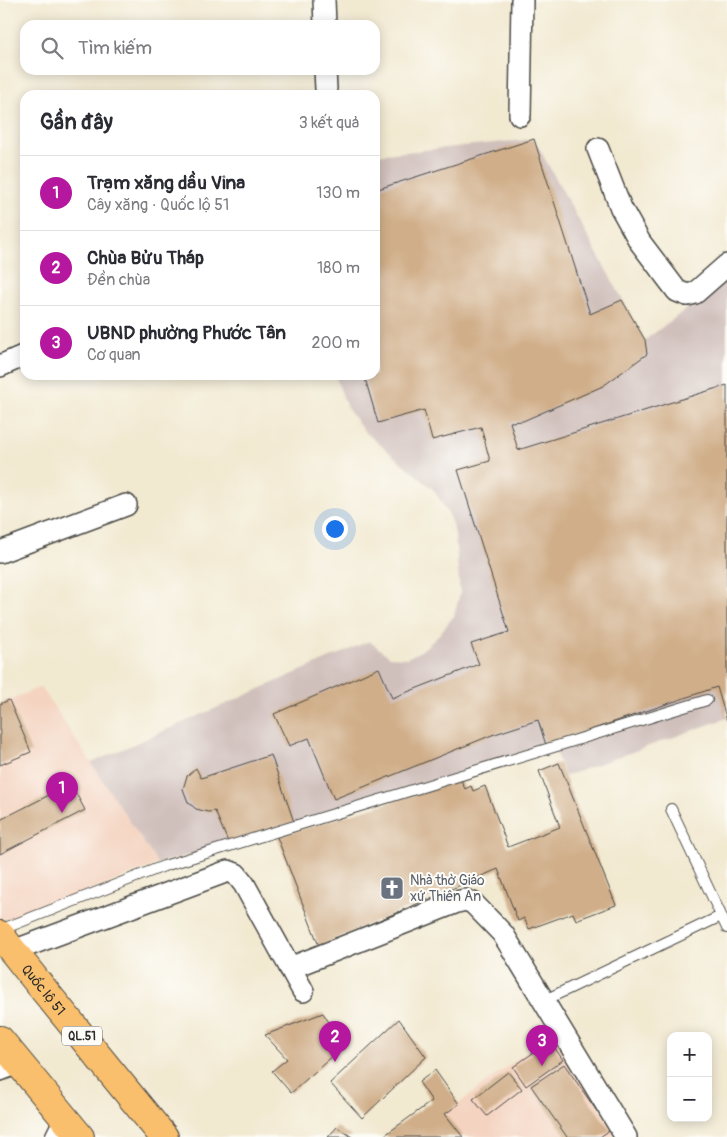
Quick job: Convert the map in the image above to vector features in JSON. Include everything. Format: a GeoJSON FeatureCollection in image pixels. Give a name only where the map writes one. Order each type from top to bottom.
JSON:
{"type":"FeatureCollection","features":[{"type":"Feature","properties":{"kind":"highway","name":"Quốc lộ 51"},"geometry":{"type":"LineString","coordinates":[[4,939],[164,1137]]}},
{"type":"Feature","properties":{"kind":"highway"},"geometry":{"type":"LineString","coordinates":[[0,1040],[9,1066],[67,1131]]}},
{"type":"Feature","properties":{"kind":"street"},"geometry":{"type":"LineString","coordinates":[[324,0],[325,20]]}},
{"type":"Feature","properties":{"kind":"street"},"geometry":{"type":"LineString","coordinates":[[520,115],[522,0]]}},
{"type":"Feature","properties":{"kind":"street"},"geometry":{"type":"LineString","coordinates":[[598,148],[621,208],[640,242],[677,291],[687,295],[695,293],[727,265]]}},
{"type":"Feature","properties":{"kind":"street"},"geometry":{"type":"LineString","coordinates":[[0,366],[20,357]]}},
{"type":"Feature","properties":{"kind":"street"},"geometry":{"type":"LineString","coordinates":[[0,552],[126,505]]}},
{"type":"Feature","properties":{"kind":"street"},"geometry":{"type":"LineString","coordinates":[[4,939],[228,871],[236,874],[244,884],[304,991]]}},
{"type":"Feature","properties":{"kind":"street"},"geometry":{"type":"LineString","coordinates":[[290,968],[456,902],[464,900],[473,903],[503,934],[626,1137]]}},
{"type":"Feature","properties":{"kind":"lane"},"geometry":{"type":"LineString","coordinates":[[4,939],[164,866],[708,700]]}},
{"type":"Feature","properties":{"kind":"lane"},"geometry":{"type":"LineString","coordinates":[[671,809],[727,928]]}},
{"type":"Feature","properties":{"kind":"lane"},"geometry":{"type":"LineString","coordinates":[[543,1001],[721,916]]}},
{"type":"Feature","properties":{"kind":"shaded area"},"geometry":{"type":"Polygon","coordinates":[[[534,139],[645,340],[700,299],[727,275],[727,718],[565,776],[555,751],[158,864],[91,763],[369,641],[390,657],[407,658],[421,651],[436,638],[454,616],[460,593],[455,534],[449,515],[434,490],[364,431],[347,408],[337,380],[380,380],[380,154],[534,139]]]}},
{"type":"Feature","properties":{"kind":"shaded area"},"geometry":{"type":"Polygon","coordinates":[[[41,687],[158,864],[0,926],[0,704],[41,687]]]}},
{"type":"Feature","properties":{"kind":"shaded area"},"geometry":{"type":"Polygon","coordinates":[[[553,1032],[615,1133],[610,1137],[415,1137],[553,1032]]]}},
{"type":"Feature","properties":{"kind":"building"},"geometry":{"type":"Polygon","coordinates":[[[534,139],[590,314],[622,300],[645,340],[647,354],[603,386],[523,421],[510,422],[518,450],[727,385],[727,721],[717,687],[546,745],[538,720],[492,735],[334,799],[309,738],[289,746],[274,714],[379,668],[392,698],[479,664],[471,644],[509,632],[458,470],[490,461],[481,427],[432,440],[424,410],[378,423],[365,380],[380,380],[380,188],[534,139]]]}},
{"type":"Feature","properties":{"kind":"building"},"geometry":{"type":"Polygon","coordinates":[[[9,700],[31,752],[0,765],[0,704],[9,700]]]}},
{"type":"Feature","properties":{"kind":"building"},"geometry":{"type":"Polygon","coordinates":[[[271,755],[294,822],[228,842],[215,811],[208,812],[196,809],[188,802],[183,789],[187,776],[196,768],[201,778],[271,755]]]}},
{"type":"Feature","properties":{"kind":"building"},"geometry":{"type":"Polygon","coordinates":[[[559,763],[616,905],[576,920],[573,913],[529,929],[524,918],[518,921],[498,869],[319,946],[277,837],[461,780],[465,789],[471,786],[473,791],[485,786],[508,847],[560,827],[539,771],[559,763]]]}},
{"type":"Feature","properties":{"kind":"building"},"geometry":{"type":"Polygon","coordinates":[[[71,784],[85,810],[0,854],[0,820],[71,784]]]}},
{"type":"Feature","properties":{"kind":"building"},"geometry":{"type":"Polygon","coordinates":[[[323,1013],[344,1046],[291,1093],[272,1071],[287,1059],[265,1035],[323,1013]]]}},
{"type":"Feature","properties":{"kind":"building"},"geometry":{"type":"Polygon","coordinates":[[[399,1019],[426,1057],[362,1118],[330,1083],[399,1019]]]}},
{"type":"Feature","properties":{"kind":"building"},"geometry":{"type":"Polygon","coordinates":[[[550,1041],[563,1060],[526,1086],[513,1067],[550,1041]]]}},
{"type":"Feature","properties":{"kind":"building"},"geometry":{"type":"Polygon","coordinates":[[[564,1064],[610,1130],[600,1137],[567,1137],[531,1086],[564,1064]]]}},
{"type":"Feature","properties":{"kind":"building"},"geometry":{"type":"Polygon","coordinates":[[[435,1070],[459,1104],[445,1114],[463,1137],[387,1137],[385,1135],[432,1101],[419,1082],[435,1070]]]}},
{"type":"Feature","properties":{"kind":"building"},"geometry":{"type":"Polygon","coordinates":[[[508,1072],[522,1089],[487,1116],[473,1099],[508,1072]]]}},
{"type":"Feature","properties":{"kind":"building"},"geometry":{"type":"Polygon","coordinates":[[[337,1127],[352,1137],[328,1137],[337,1127]]]}},
{"type":"Feature","properties":{"kind":"place","name":"Trạm xăng dầu Vina"},"geometry":{"type":"Point","coordinates":[62,813]}},
{"type":"Feature","properties":{"kind":"place","name":"Nhà thờ Giáo xứ Thiên An"},"geometry":{"type":"Point","coordinates":[392,888]}},
{"type":"Feature","properties":{"kind":"place","name":"Chùa Bửu Tháp"},"geometry":{"type":"Point","coordinates":[335,1062]}},
{"type":"Feature","properties":{"kind":"place","name":"UBND phường Phước Tân"},"geometry":{"type":"Point","coordinates":[542,1066]}}]}
